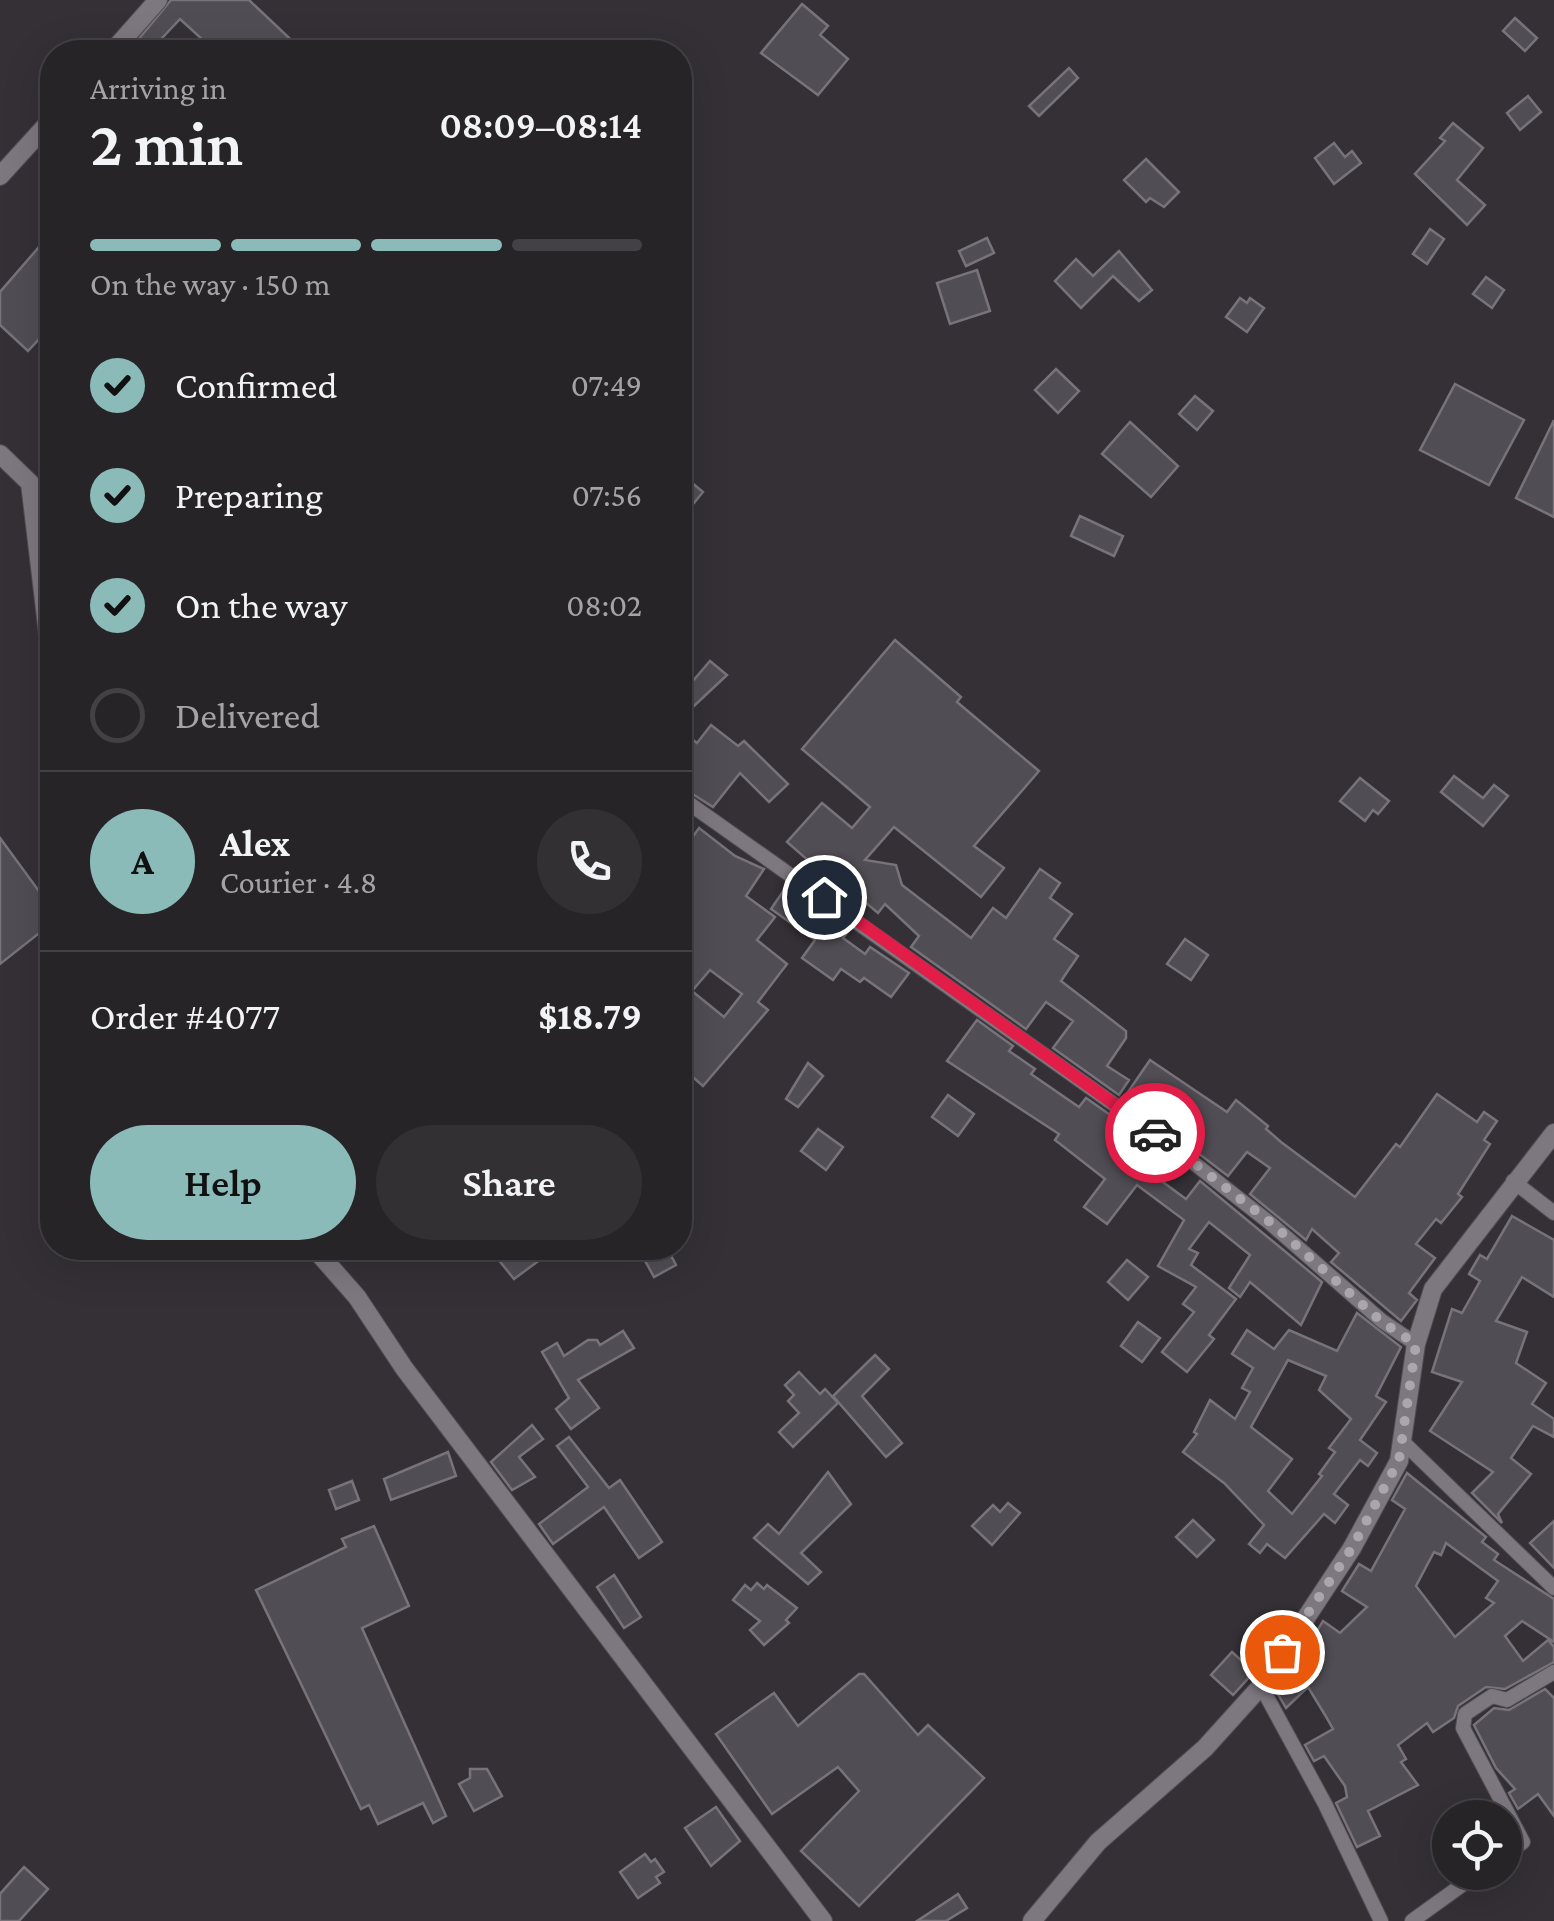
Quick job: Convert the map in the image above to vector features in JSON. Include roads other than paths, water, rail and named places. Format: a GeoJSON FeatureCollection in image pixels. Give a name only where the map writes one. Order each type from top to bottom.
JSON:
{"type":"FeatureCollection","features":[{"type":"Feature","properties":{"kind":"street"},"geometry":{"type":"LineString","coordinates":[[123,40],[158,0]]}},
{"type":"Feature","properties":{"kind":"street"},"geometry":{"type":"LineString","coordinates":[[0,176],[40,131]]}},
{"type":"Feature","properties":{"kind":"street"},"geometry":{"type":"LineString","coordinates":[[0,454],[30,483],[40,567]]}},
{"type":"Feature","properties":{"kind":"street"},"geometry":{"type":"LineString","coordinates":[[692,806],[1167,1142],[1270,1222],[1382,1322],[1416,1344]]}},
{"type":"Feature","properties":{"kind":"street"},"geometry":{"type":"LineString","coordinates":[[1032,1921],[1098,1842],[1204,1748],[1261,1686],[1352,1548],[1399,1460],[1416,1344],[1432,1290],[1554,1133]]}},
{"type":"Feature","properties":{"kind":"street"},"geometry":{"type":"LineString","coordinates":[[1513,1181],[1554,1213]]}},
{"type":"Feature","properties":{"kind":"street"},"geometry":{"type":"LineString","coordinates":[[325,1260],[357,1297],[404,1368],[823,1921]]}},
{"type":"Feature","properties":{"kind":"street"},"geometry":{"type":"LineString","coordinates":[[1402,1442],[1554,1588]]}},
{"type":"Feature","properties":{"kind":"street"},"geometry":{"type":"LineString","coordinates":[[1501,1800],[1463,1728],[1465,1714],[1492,1696],[1508,1700],[1553,1674]]}},
{"type":"Feature","properties":{"kind":"street"},"geometry":{"type":"LineString","coordinates":[[1261,1686],[1325,1804],[1381,1921]]}},
{"type":"Feature","properties":{"kind":"street"},"geometry":{"type":"LineString","coordinates":[[1412,1921],[1455,1890]]}}]}
